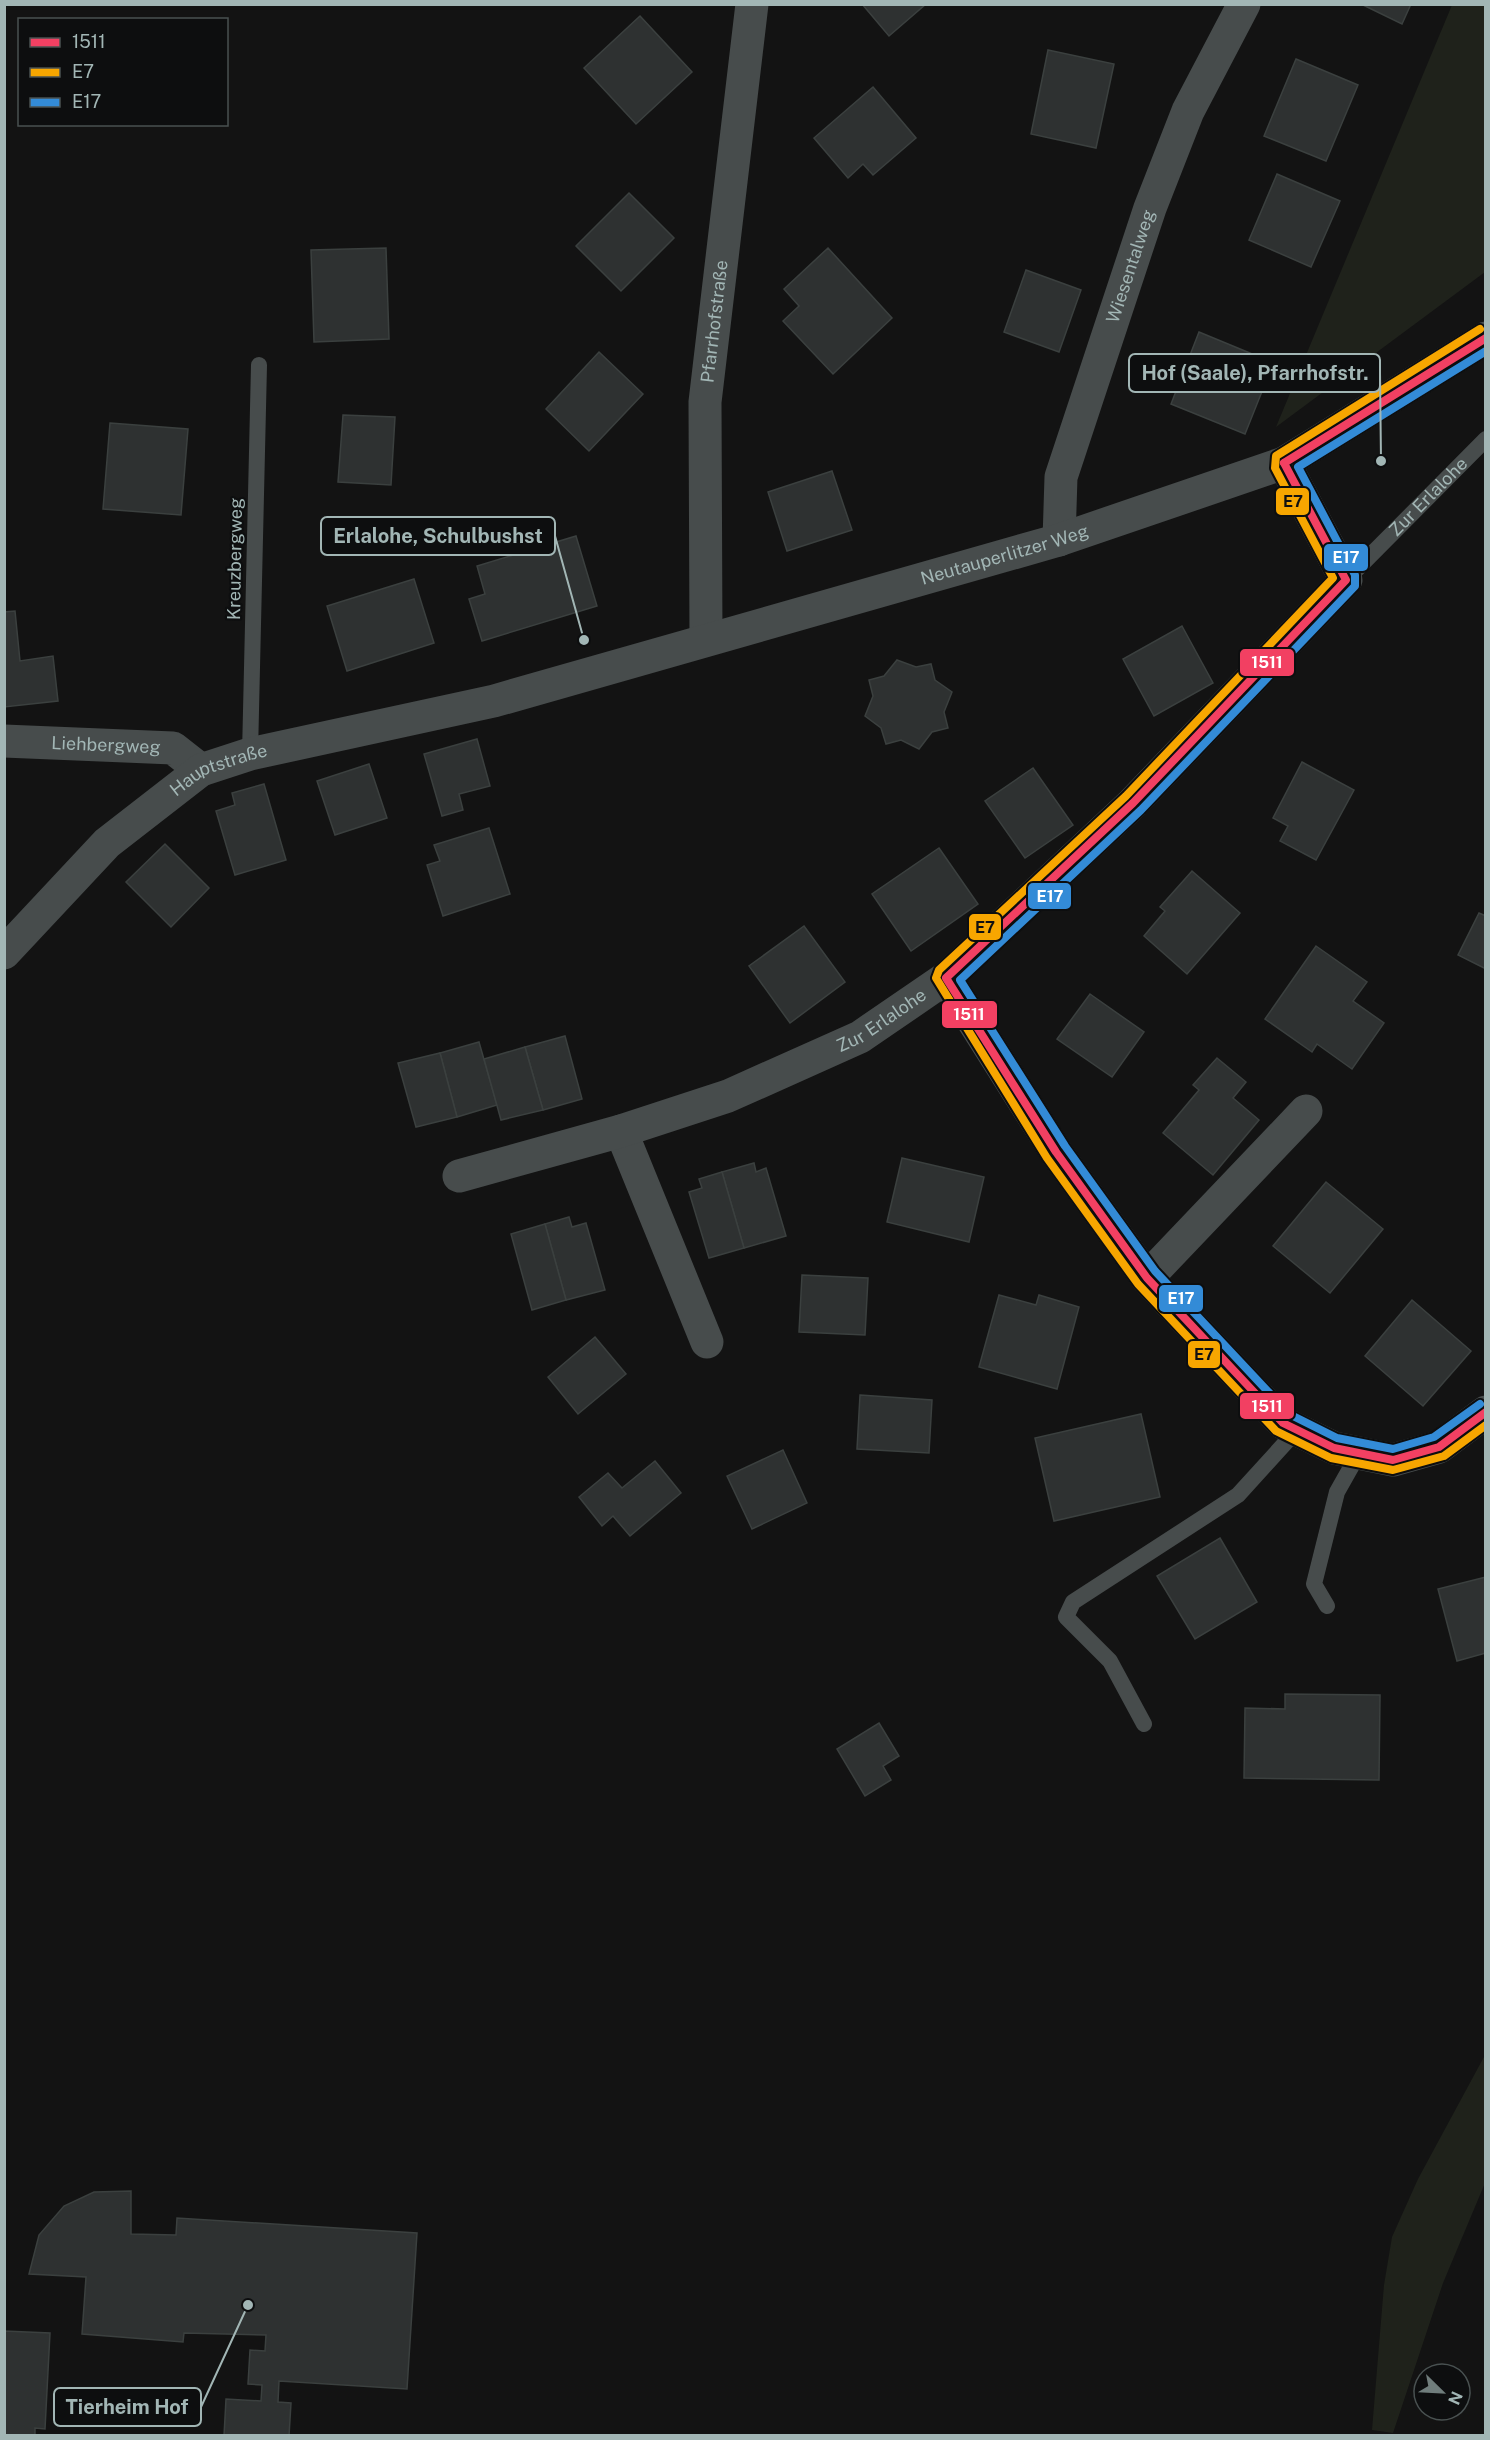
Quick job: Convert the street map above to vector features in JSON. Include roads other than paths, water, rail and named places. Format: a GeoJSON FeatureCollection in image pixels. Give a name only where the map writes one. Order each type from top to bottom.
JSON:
{"type":"FeatureCollection","features":[{"type":"Feature","properties":{"kind":"street","name":"Pfarrhofstraße"},"geometry":{"type":"LineString","coordinates":[[706,639],[705,402],[752,4]]}},
{"type":"Feature","properties":{"kind":"street","name":"Wiesentalweg"},"geometry":{"type":"LineString","coordinates":[[1059,540],[1061,477],[1150,208],[1188,111],[1244,4]]}},
{"type":"Feature","properties":{"kind":"street","name":"Neutauperlitzer Weg"},"geometry":{"type":"LineString","coordinates":[[494,701],[1059,540],[1284,463],[1485,338]]}},
{"type":"Feature","properties":{"kind":"street"},"geometry":{"type":"LineString","coordinates":[[1284,463],[1346,580]]}},
{"type":"Feature","properties":{"kind":"street","name":"Zur Erlalohe"},"geometry":{"type":"LineString","coordinates":[[459,1176],[621,1131],[728,1096],[860,1037],[946,978],[1133,803],[1346,580]]}},
{"type":"Feature","properties":{"kind":"street","name":"Hauptstraße"},"geometry":{"type":"LineString","coordinates":[[4,953],[107,843],[201,771],[250,754],[494,701]]}},
{"type":"Feature","properties":{"kind":"street","name":"Liehbergweg"},"geometry":{"type":"LineString","coordinates":[[4,741],[173,748],[201,771]]}},
{"type":"Feature","properties":{"kind":"street"},"geometry":{"type":"LineString","coordinates":[[946,978],[1056,1152],[1147,1278],[1283,1423],[1334,1448],[1393,1460],[1439,1447],[1485,1412]]}},
{"type":"Feature","properties":{"kind":"street"},"geometry":{"type":"LineString","coordinates":[[1147,1278],[1306,1111]]}},
{"type":"Feature","properties":{"kind":"street"},"geometry":{"type":"LineString","coordinates":[[621,1131],[707,1342]]}},
{"type":"Feature","properties":{"kind":"lane","name":"Kreuzbergweg"},"geometry":{"type":"LineString","coordinates":[[250,754],[259,365]]}},
{"type":"Feature","properties":{"kind":"lane","name":"Zur Erlalohe"},"geometry":{"type":"LineString","coordinates":[[1346,580],[1485,440]]}},
{"type":"Feature","properties":{"kind":"lane"},"geometry":{"type":"LineString","coordinates":[[1144,1724],[1110,1661],[1066,1617],[1073,1602],[1238,1495],[1296,1430]]}},
{"type":"Feature","properties":{"kind":"lane"},"geometry":{"type":"LineString","coordinates":[[1327,1605],[1314,1584],[1337,1492],[1359,1453]]}},
{"type":"Feature","properties":{"kind":"place","name":"Hof (Saale), Pfarrhofstr."},"geometry":{"type":"Point","coordinates":[1381,461]}},
{"type":"Feature","properties":{"kind":"place","name":"Erlalohe, Schulbushst"},"geometry":{"type":"Point","coordinates":[584,640]}},
{"type":"Feature","properties":{"kind":"place","name":"Tierheim Hof"},"geometry":{"type":"Point","coordinates":[248,2305]}}]}
